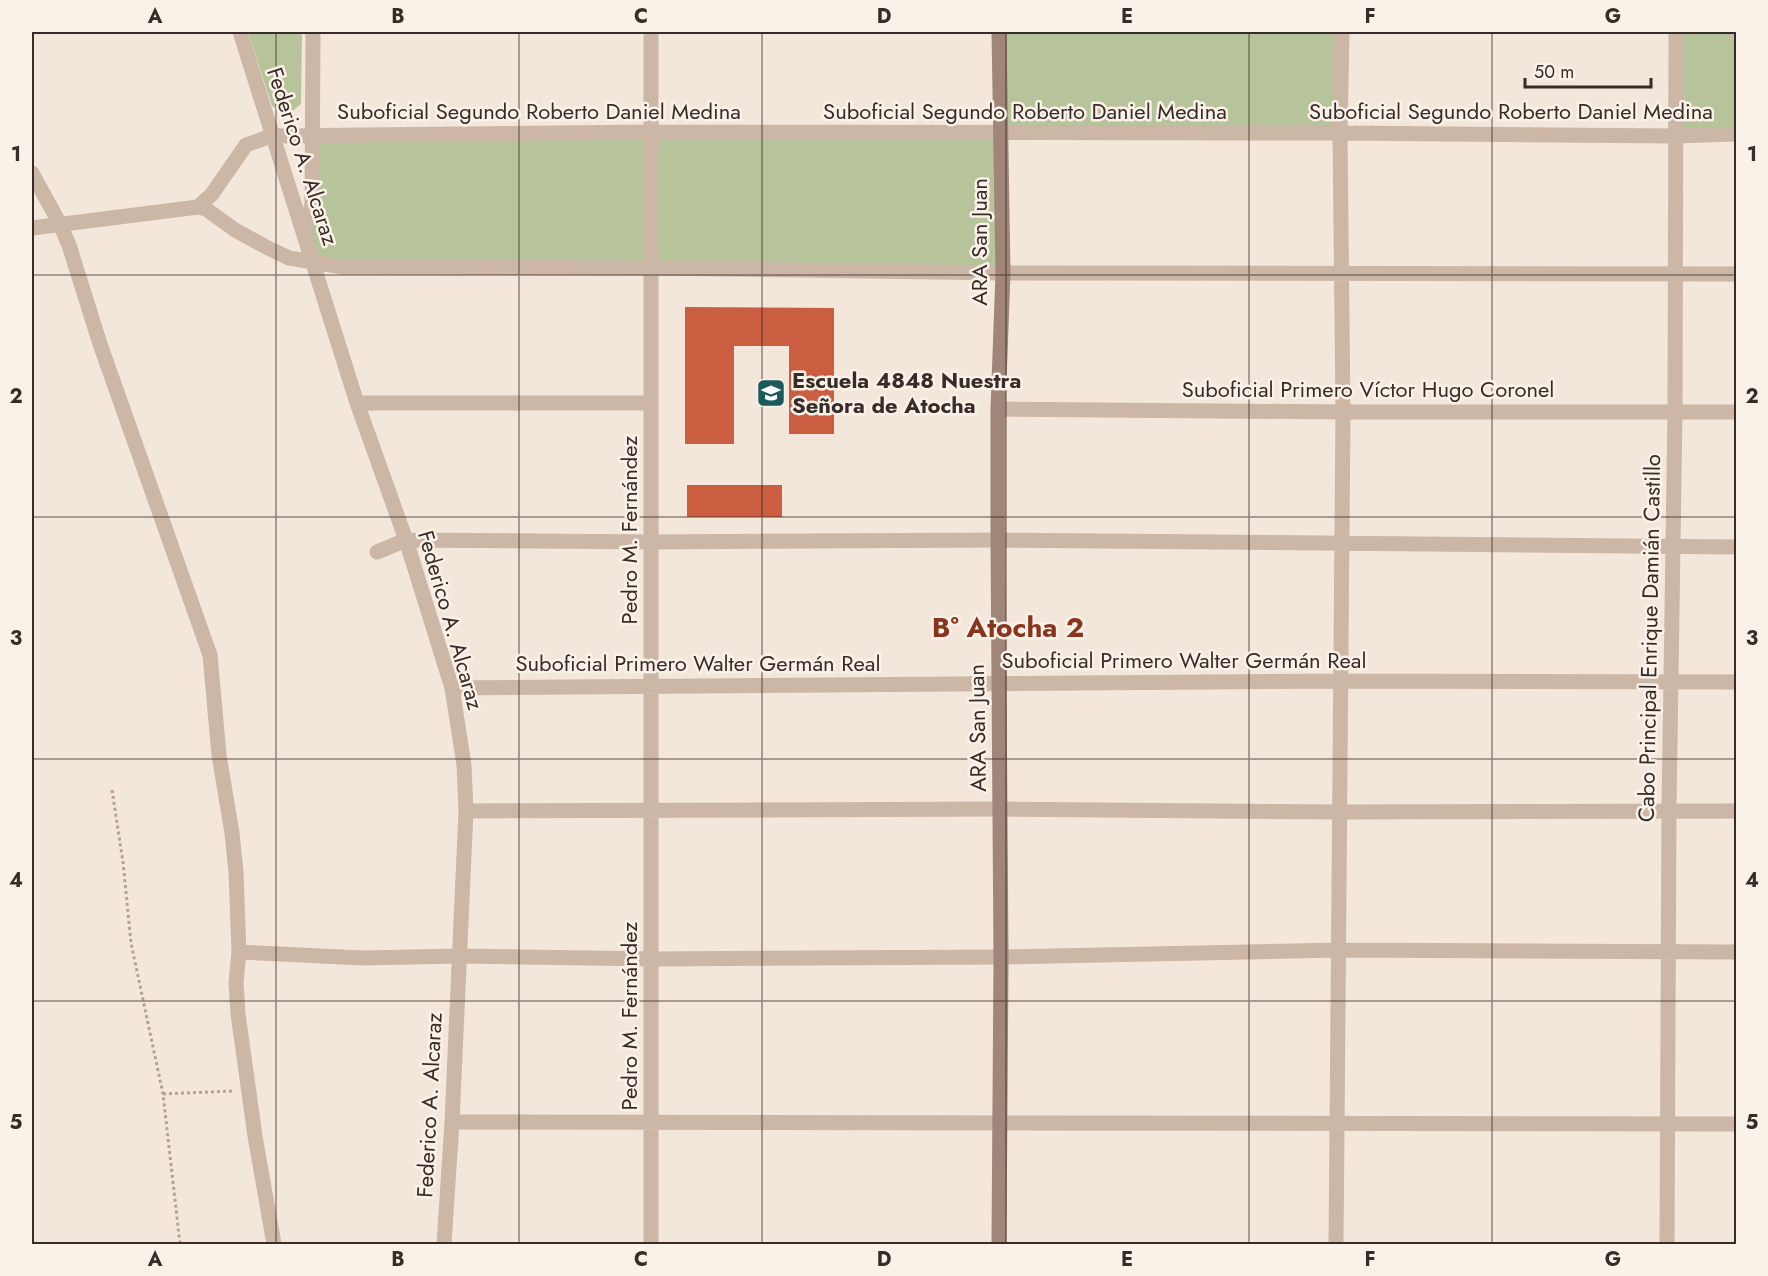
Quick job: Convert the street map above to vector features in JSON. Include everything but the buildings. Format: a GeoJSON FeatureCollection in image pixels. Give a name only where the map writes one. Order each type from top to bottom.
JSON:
{"type":"FeatureCollection","features":[{"type":"Feature","properties":{"kind":"street","name":"Federico A. Alcaraz"},"geometry":{"type":"LineString","coordinates":[[240,32],[357,403],[406,540],[452,688],[464,765],[466,811],[444,1245]]}},
{"type":"Feature","properties":{"kind":"street"},"geometry":{"type":"LineString","coordinates":[[303,232],[312,205],[313,32]]}},
{"type":"Feature","properties":{"kind":"street","name":"Pedro M. Fernández"},"geometry":{"type":"LineString","coordinates":[[651,32],[651,1245]]}},
{"type":"Feature","properties":{"kind":"street","name":"ARA San Juan"},"geometry":{"type":"LineString","coordinates":[[999,32],[1003,273],[998,409],[1001,957],[999,1245]]}},
{"type":"Feature","properties":{"kind":"street"},"geometry":{"type":"LineString","coordinates":[[1336,1245],[1340,950],[1342,32]]}},
{"type":"Feature","properties":{"kind":"street","name":"Cabo Principal Enrique Damián Castillo"},"geometry":{"type":"LineString","coordinates":[[1667,1245],[1669,810],[1675,412],[1676,32]]}},
{"type":"Feature","properties":{"kind":"street","name":"Suboficial Segundo Roberto Daniel Medina"},"geometry":{"type":"LineString","coordinates":[[272,136],[651,132],[1675,136],[1737,134]]}},
{"type":"Feature","properties":{"kind":"street"},"geometry":{"type":"LineString","coordinates":[[198,207],[212,194],[246,145],[272,136]]}},
{"type":"Feature","properties":{"kind":"street"},"geometry":{"type":"LineString","coordinates":[[32,173],[69,245],[100,344],[210,655],[219,755],[236,872],[239,952],[236,982],[238,1014],[274,1245]]}},
{"type":"Feature","properties":{"kind":"street"},"geometry":{"type":"LineString","coordinates":[[32,228],[198,207],[206,209],[235,230],[268,249],[289,258],[343,267],[1003,273],[1737,274]]}},
{"type":"Feature","properties":{"kind":"street"},"geometry":{"type":"LineString","coordinates":[[357,403],[651,403]]}},
{"type":"Feature","properties":{"kind":"street","name":"Suboficial Primero Víctor Hugo Coronel"},"geometry":{"type":"LineString","coordinates":[[998,409],[1737,412]]}},
{"type":"Feature","properties":{"kind":"street"},"geometry":{"type":"LineString","coordinates":[[377,552],[406,540],[651,542],[998,540],[1737,547]]}},
{"type":"Feature","properties":{"kind":"street","name":"Suboficial Primero Walter Germán Real"},"geometry":{"type":"LineString","coordinates":[[452,688],[1340,681],[1737,682]]}},
{"type":"Feature","properties":{"kind":"street"},"geometry":{"type":"LineString","coordinates":[[466,811],[1000,809],[1339,812],[1737,811]]}},
{"type":"Feature","properties":{"kind":"street"},"geometry":{"type":"LineString","coordinates":[[239,952],[362,958],[460,956],[652,959],[1001,957],[1340,950],[1737,952]]}},
{"type":"Feature","properties":{"kind":"street"},"geometry":{"type":"LineString","coordinates":[[452,1122],[1737,1124]]}},
{"type":"Feature","properties":{"kind":"path"},"geometry":{"type":"LineString","coordinates":[[112,790],[123,862],[131,944],[163,1094],[180,1245]]}},
{"type":"Feature","properties":{"kind":"path"},"geometry":{"type":"LineString","coordinates":[[163,1094],[249,1091]]}},
{"type":"Feature","properties":{"kind":"green space"},"geometry":{"type":"Polygon","coordinates":[[[248,32],[302,32],[301,104],[291,112],[282,112],[272,106],[248,32]]]}},
{"type":"Feature","properties":{"kind":"green space"},"geometry":{"type":"Polygon","coordinates":[[[1000,32],[1340,32],[1339,131],[1002,132],[1000,32]]]}},
{"type":"Feature","properties":{"kind":"green space"},"geometry":{"type":"Polygon","coordinates":[[[1676,32],[1736,33],[1736,131],[1675,136],[1676,32]]]}},
{"type":"Feature","properties":{"kind":"green space"},"geometry":{"type":"Polygon","coordinates":[[[1000,134],[1003,273],[312,261],[303,232],[314,136],[1000,134]]]}},
{"type":"Feature","properties":{"kind":"place","name":"Escuela 4848 Nuestra Señora de Atocha"},"geometry":{"type":"Point","coordinates":[771,393]}},
{"type":"Feature","properties":{"kind":"district","name":"Bº Atocha 2"},"geometry":{"type":"Point","coordinates":[1008,627]}}]}
